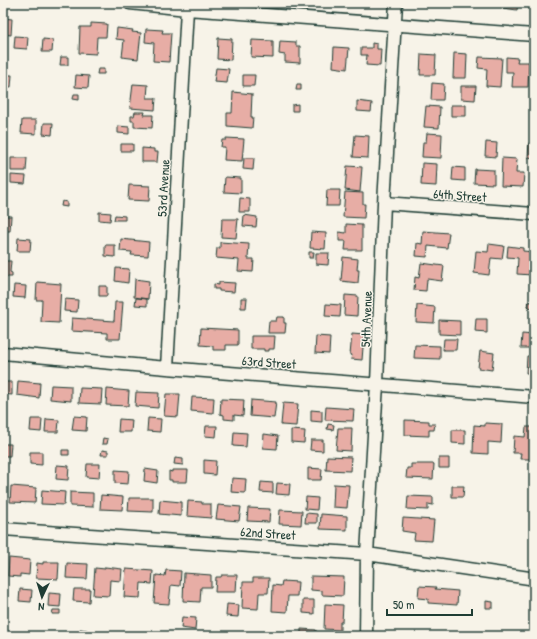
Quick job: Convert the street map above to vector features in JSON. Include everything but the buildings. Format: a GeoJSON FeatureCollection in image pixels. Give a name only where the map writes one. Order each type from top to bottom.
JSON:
{"type":"FeatureCollection","features":[{"type":"Feature","properties":{"kind":"street"},"geometry":{"type":"LineString","coordinates":[[130,3],[187,9],[534,35]]}},
{"type":"Feature","properties":{"kind":"street","name":"54th Avenue"},"geometry":{"type":"LineString","coordinates":[[366,636],[367,554],[377,384],[384,203],[396,25],[396,3]]}},
{"type":"Feature","properties":{"kind":"street","name":"53rd Avenue"},"geometry":{"type":"LineString","coordinates":[[167,368],[187,9]]}},
{"type":"Feature","properties":{"kind":"street","name":"64th Street"},"geometry":{"type":"LineString","coordinates":[[384,203],[534,214]]}},
{"type":"Feature","properties":{"kind":"street","name":"63rd Street"},"geometry":{"type":"LineString","coordinates":[[3,353],[167,368],[534,397]]}},
{"type":"Feature","properties":{"kind":"street","name":"62nd Street"},"geometry":{"type":"LineString","coordinates":[[3,529],[367,554],[529,578]]}}]}
